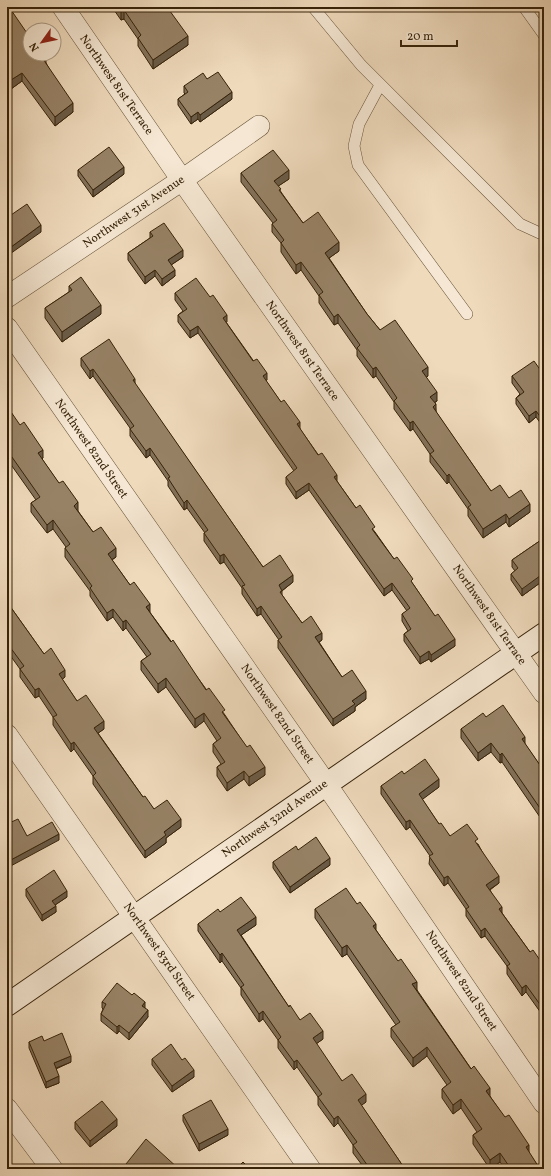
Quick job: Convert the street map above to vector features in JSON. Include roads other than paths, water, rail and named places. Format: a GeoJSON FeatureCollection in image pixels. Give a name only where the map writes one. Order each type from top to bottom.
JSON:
{"type":"FeatureCollection","features":[{"type":"Feature","properties":{"kind":"main road","name":"Northwest 32nd Avenue"},"geometry":{"type":"LineString","coordinates":[[7,1005],[544,634]]}},
{"type":"Feature","properties":{"kind":"street","name":"Northwest 81st Terrace"},"geometry":{"type":"LineString","coordinates":[[63,7],[182,180],[544,693]]}},
{"type":"Feature","properties":{"kind":"street","name":"Northwest 31st Avenue"},"geometry":{"type":"LineString","coordinates":[[7,297],[182,180],[259,126]]}},
{"type":"Feature","properties":{"kind":"street","name":"Northwest 82nd Street"},"geometry":{"type":"LineString","coordinates":[[7,328],[326,784],[544,1103]]}},
{"type":"Feature","properties":{"kind":"street","name":"Northwest 83rd Street"},"geometry":{"type":"LineString","coordinates":[[7,735],[310,1169]]}},
{"type":"Feature","properties":{"kind":"street"},"geometry":{"type":"LineString","coordinates":[[7,1108],[52,1169]]}},
{"type":"Feature","properties":{"kind":"lane"},"geometry":{"type":"LineString","coordinates":[[314,7],[361,65],[520,224],[544,235]]}},
{"type":"Feature","properties":{"kind":"lane"},"geometry":{"type":"LineString","coordinates":[[524,7],[544,35]]}},
{"type":"Feature","properties":{"kind":"lane"},"geometry":{"type":"LineString","coordinates":[[380,84],[359,124],[354,146],[358,165],[467,314]]}}]}
